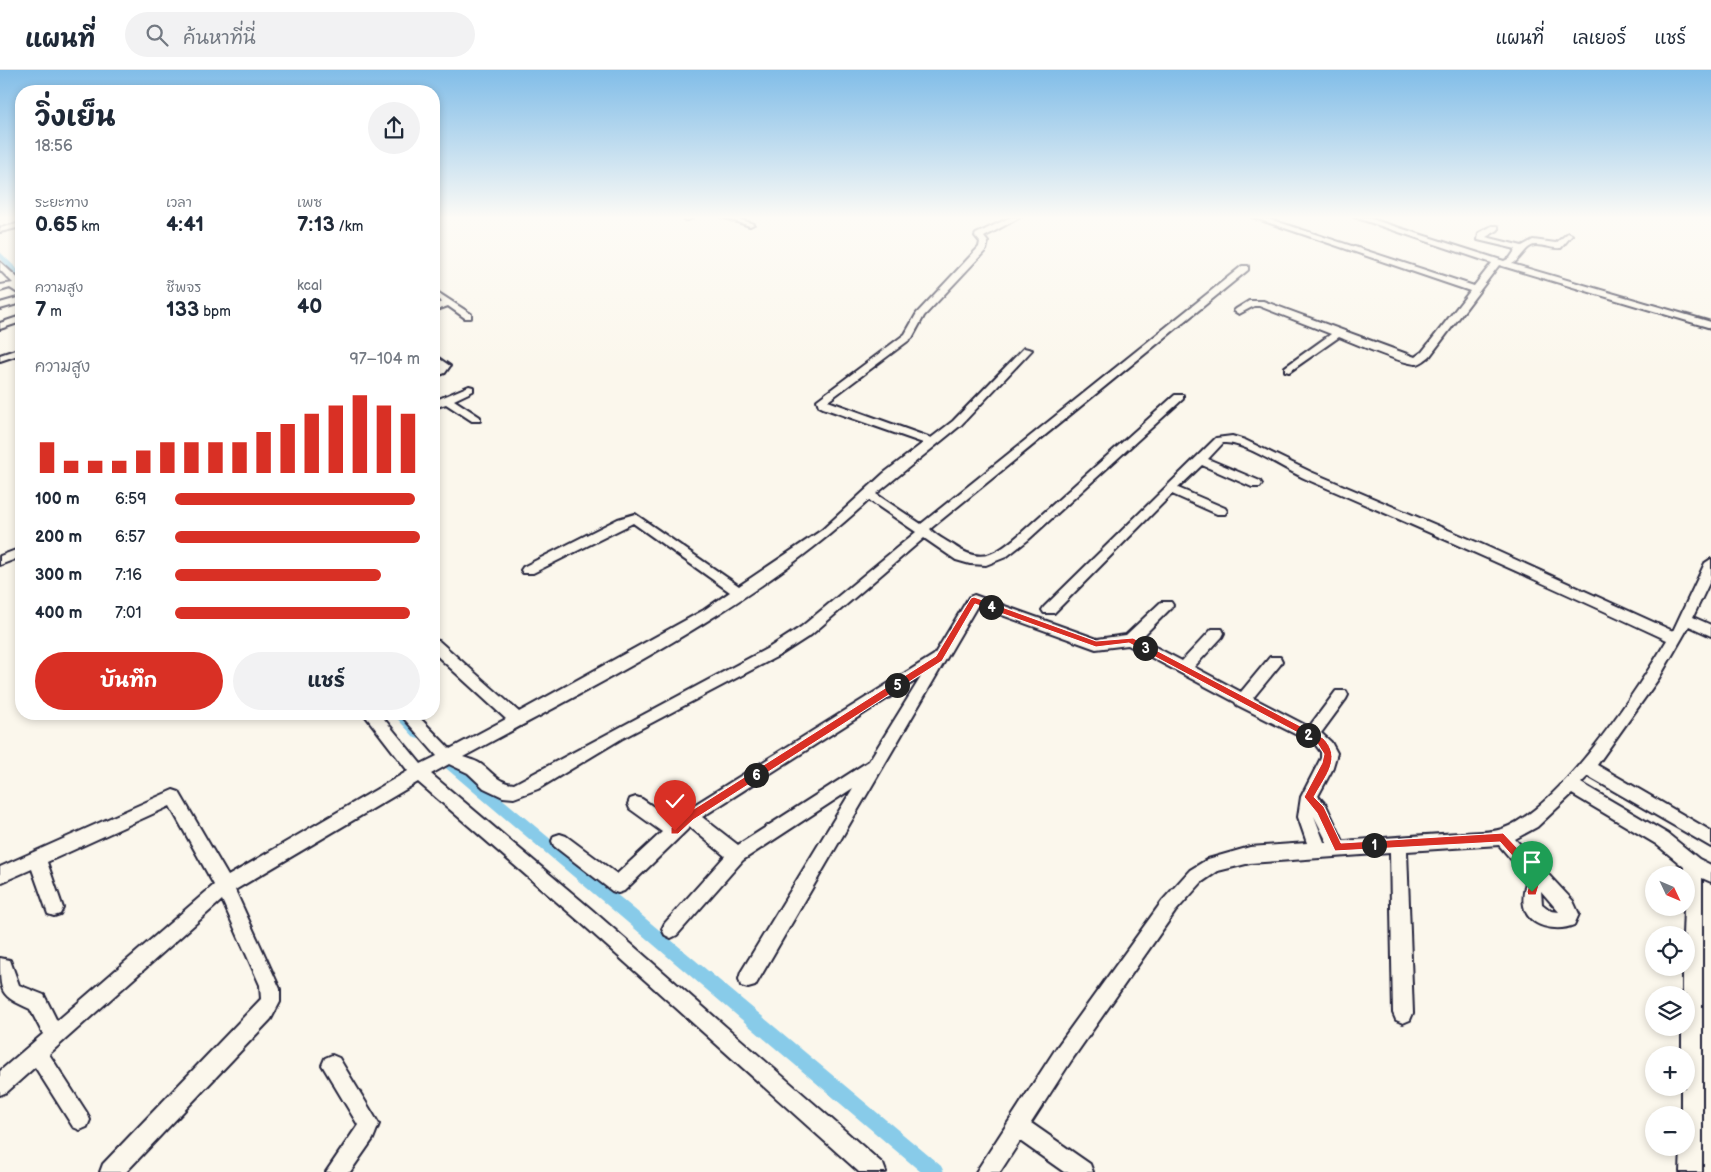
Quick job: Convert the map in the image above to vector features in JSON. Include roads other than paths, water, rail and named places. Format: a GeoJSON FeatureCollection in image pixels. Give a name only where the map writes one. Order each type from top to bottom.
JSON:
{"type":"FeatureCollection","features":[{"type":"Feature","properties":{"kind":"street"},"geometry":{"type":"LineString","coordinates":[[3,268],[15,280]]}},
{"type":"Feature","properties":{"kind":"street"},"geometry":{"type":"LineString","coordinates":[[928,446],[929,442],[925,439],[834,409],[823,404],[822,400],[909,336],[926,308],[964,268]]}},
{"type":"Feature","properties":{"kind":"street"},"geometry":{"type":"LineString","coordinates":[[412,720],[447,758],[474,768],[490,783],[503,790],[514,791],[532,784],[616,735],[775,651],[806,631],[923,530],[1244,268]]}},
{"type":"Feature","properties":{"kind":"street"},"geometry":{"type":"LineString","coordinates":[[1412,268],[1477,290]]}},
{"type":"Feature","properties":{"kind":"street"},"geometry":{"type":"LineString","coordinates":[[1239,311],[1252,303],[1260,303],[1416,361],[1426,354],[1495,268]]}},
{"type":"Feature","properties":{"kind":"street"},"geometry":{"type":"LineString","coordinates":[[1518,268],[1711,325]]}},
{"type":"Feature","properties":{"kind":"street"},"geometry":{"type":"LineString","coordinates":[[0,288],[11,285],[15,288]]}},
{"type":"Feature","properties":{"kind":"street"},"geometry":{"type":"LineString","coordinates":[[440,297],[468,316]]}},
{"type":"Feature","properties":{"kind":"street"},"geometry":{"type":"LineString","coordinates":[[0,306],[15,302]]}},
{"type":"Feature","properties":{"kind":"street"},"geometry":{"type":"LineString","coordinates":[[440,306],[448,303]]}},
{"type":"Feature","properties":{"kind":"street"},"geometry":{"type":"LineString","coordinates":[[0,326],[15,321]]}},
{"type":"Feature","properties":{"kind":"street"},"geometry":{"type":"LineString","coordinates":[[1290,369],[1338,333]]}},
{"type":"Feature","properties":{"kind":"street"},"geometry":{"type":"LineString","coordinates":[[0,1085],[209,899],[225,887],[447,758],[659,643],[740,593],[826,533],[868,494],[956,423],[1027,350]]}},
{"type":"Feature","properties":{"kind":"street"},"geometry":{"type":"LineString","coordinates":[[0,358],[15,353]]}},
{"type":"Feature","properties":{"kind":"street"},"geometry":{"type":"LineString","coordinates":[[440,362],[445,366],[440,371]]}},
{"type":"Feature","properties":{"kind":"street"},"geometry":{"type":"LineString","coordinates":[[440,402],[468,389]]}},
{"type":"Feature","properties":{"kind":"street"},"geometry":{"type":"LineString","coordinates":[[868,494],[961,557],[971,561],[994,558],[1045,518],[1179,397]]}},
{"type":"Feature","properties":{"kind":"street"},"geometry":{"type":"LineString","coordinates":[[446,399],[476,419]]}},
{"type":"Feature","properties":{"kind":"street"},"geometry":{"type":"LineString","coordinates":[[1049,610],[1220,440],[1232,439],[1307,475],[1486,551],[1673,636]]}},
{"type":"Feature","properties":{"kind":"street"},"geometry":{"type":"LineString","coordinates":[[1201,460],[1256,484]]}},
{"type":"Feature","properties":{"kind":"street"},"geometry":{"type":"LineString","coordinates":[[1170,489],[1221,511]]}},
{"type":"Feature","properties":{"kind":"street"},"geometry":{"type":"LineString","coordinates":[[528,570],[622,522],[635,518],[740,593]]}},
{"type":"Feature","properties":{"kind":"street"},"geometry":{"type":"LineString","coordinates":[[0,561],[15,555]]}},
{"type":"Feature","properties":{"kind":"street"},"geometry":{"type":"LineString","coordinates":[[987,1172],[1064,1054],[1169,906],[1196,876],[1214,864],[1250,855],[1503,837],[1524,829],[1587,767],[1618,727],[1673,636],[1687,620],[1705,583],[1711,563]]}},
{"type":"Feature","properties":{"kind":"street"},"geometry":{"type":"LineString","coordinates":[[748,979],[974,600],[1096,644],[1130,640],[1311,736],[1327,748],[1329,754],[1309,797],[1306,817],[1318,849]]}},
{"type":"Feature","properties":{"kind":"street"},"geometry":{"type":"LineString","coordinates":[[1130,640],[1166,605]]}},
{"type":"Feature","properties":{"kind":"street"},"geometry":{"type":"LineString","coordinates":[[1687,620],[1711,632]]}},
{"type":"Feature","properties":{"kind":"street"},"geometry":{"type":"LineString","coordinates":[[1184,668],[1218,633]]}},
{"type":"Feature","properties":{"kind":"street"},"geometry":{"type":"LineString","coordinates":[[440,650],[517,720]]}},
{"type":"Feature","properties":{"kind":"street"},"geometry":{"type":"LineString","coordinates":[[560,841],[618,885],[689,817],[939,658]]}},
{"type":"Feature","properties":{"kind":"street"},"geometry":{"type":"LineString","coordinates":[[1242,701],[1275,662]]}},
{"type":"Feature","properties":{"kind":"street"},"geometry":{"type":"LineString","coordinates":[[1311,736],[1341,695]]}},
{"type":"Feature","properties":{"kind":"street"},"geometry":{"type":"LineString","coordinates":[[377,720],[424,771],[875,1172]]}},
{"type":"Feature","properties":{"kind":"street"},"geometry":{"type":"LineString","coordinates":[[671,929],[737,855],[875,765]]}},
{"type":"Feature","properties":{"kind":"street"},"geometry":{"type":"LineString","coordinates":[[1587,767],[1711,840]]}},
{"type":"Feature","properties":{"kind":"street"},"geometry":{"type":"LineString","coordinates":[[1570,785],[1662,839],[1693,864],[1711,874]]}},
{"type":"Feature","properties":{"kind":"street"},"geometry":{"type":"LineString","coordinates":[[0,875],[172,797],[225,887],[270,984],[273,996],[271,1003],[111,1172]]}},
{"type":"Feature","properties":{"kind":"street"},"geometry":{"type":"LineString","coordinates":[[1309,797],[1320,810],[1338,848]]}},
{"type":"Feature","properties":{"kind":"street"},"geometry":{"type":"LineString","coordinates":[[636,804],[675,831]]}},
{"type":"Feature","properties":{"kind":"street"},"geometry":{"type":"LineString","coordinates":[[689,817],[737,855]]}},
{"type":"Feature","properties":{"kind":"street"},"geometry":{"type":"LineString","coordinates":[[1503,837],[1537,875]]}},
{"type":"Feature","properties":{"kind":"street"},"geometry":{"type":"LineString","coordinates":[[1398,843],[1403,1013]]}},
{"type":"Feature","properties":{"kind":"street"},"geometry":{"type":"LineString","coordinates":[[37,858],[54,908]]}},
{"type":"Feature","properties":{"kind":"street"},"geometry":{"type":"LineString","coordinates":[[1691,1172],[1693,864]]}},
{"type":"Feature","properties":{"kind":"street"},"geometry":{"type":"LineString","coordinates":[[2,966],[7,988],[15,996],[37,1002],[55,1037]]}},
{"type":"Feature","properties":{"kind":"street"},"geometry":{"type":"LineString","coordinates":[[37,1053],[80,1120]]}},
{"type":"Feature","properties":{"kind":"street"},"geometry":{"type":"LineString","coordinates":[[332,1066],[369,1124],[366,1132],[337,1172]]}},
{"type":"Feature","properties":{"kind":"street"},"geometry":{"type":"LineString","coordinates":[[1017,1126],[1082,1172]]}},
{"type":"Feature","properties":{"kind":"waterway"},"geometry":{"type":"LineString","coordinates":[[405,720],[419,734]]}},
{"type":"Feature","properties":{"kind":"waterway"},"geometry":{"type":"LineString","coordinates":[[439,754],[935,1172]]}}]}
